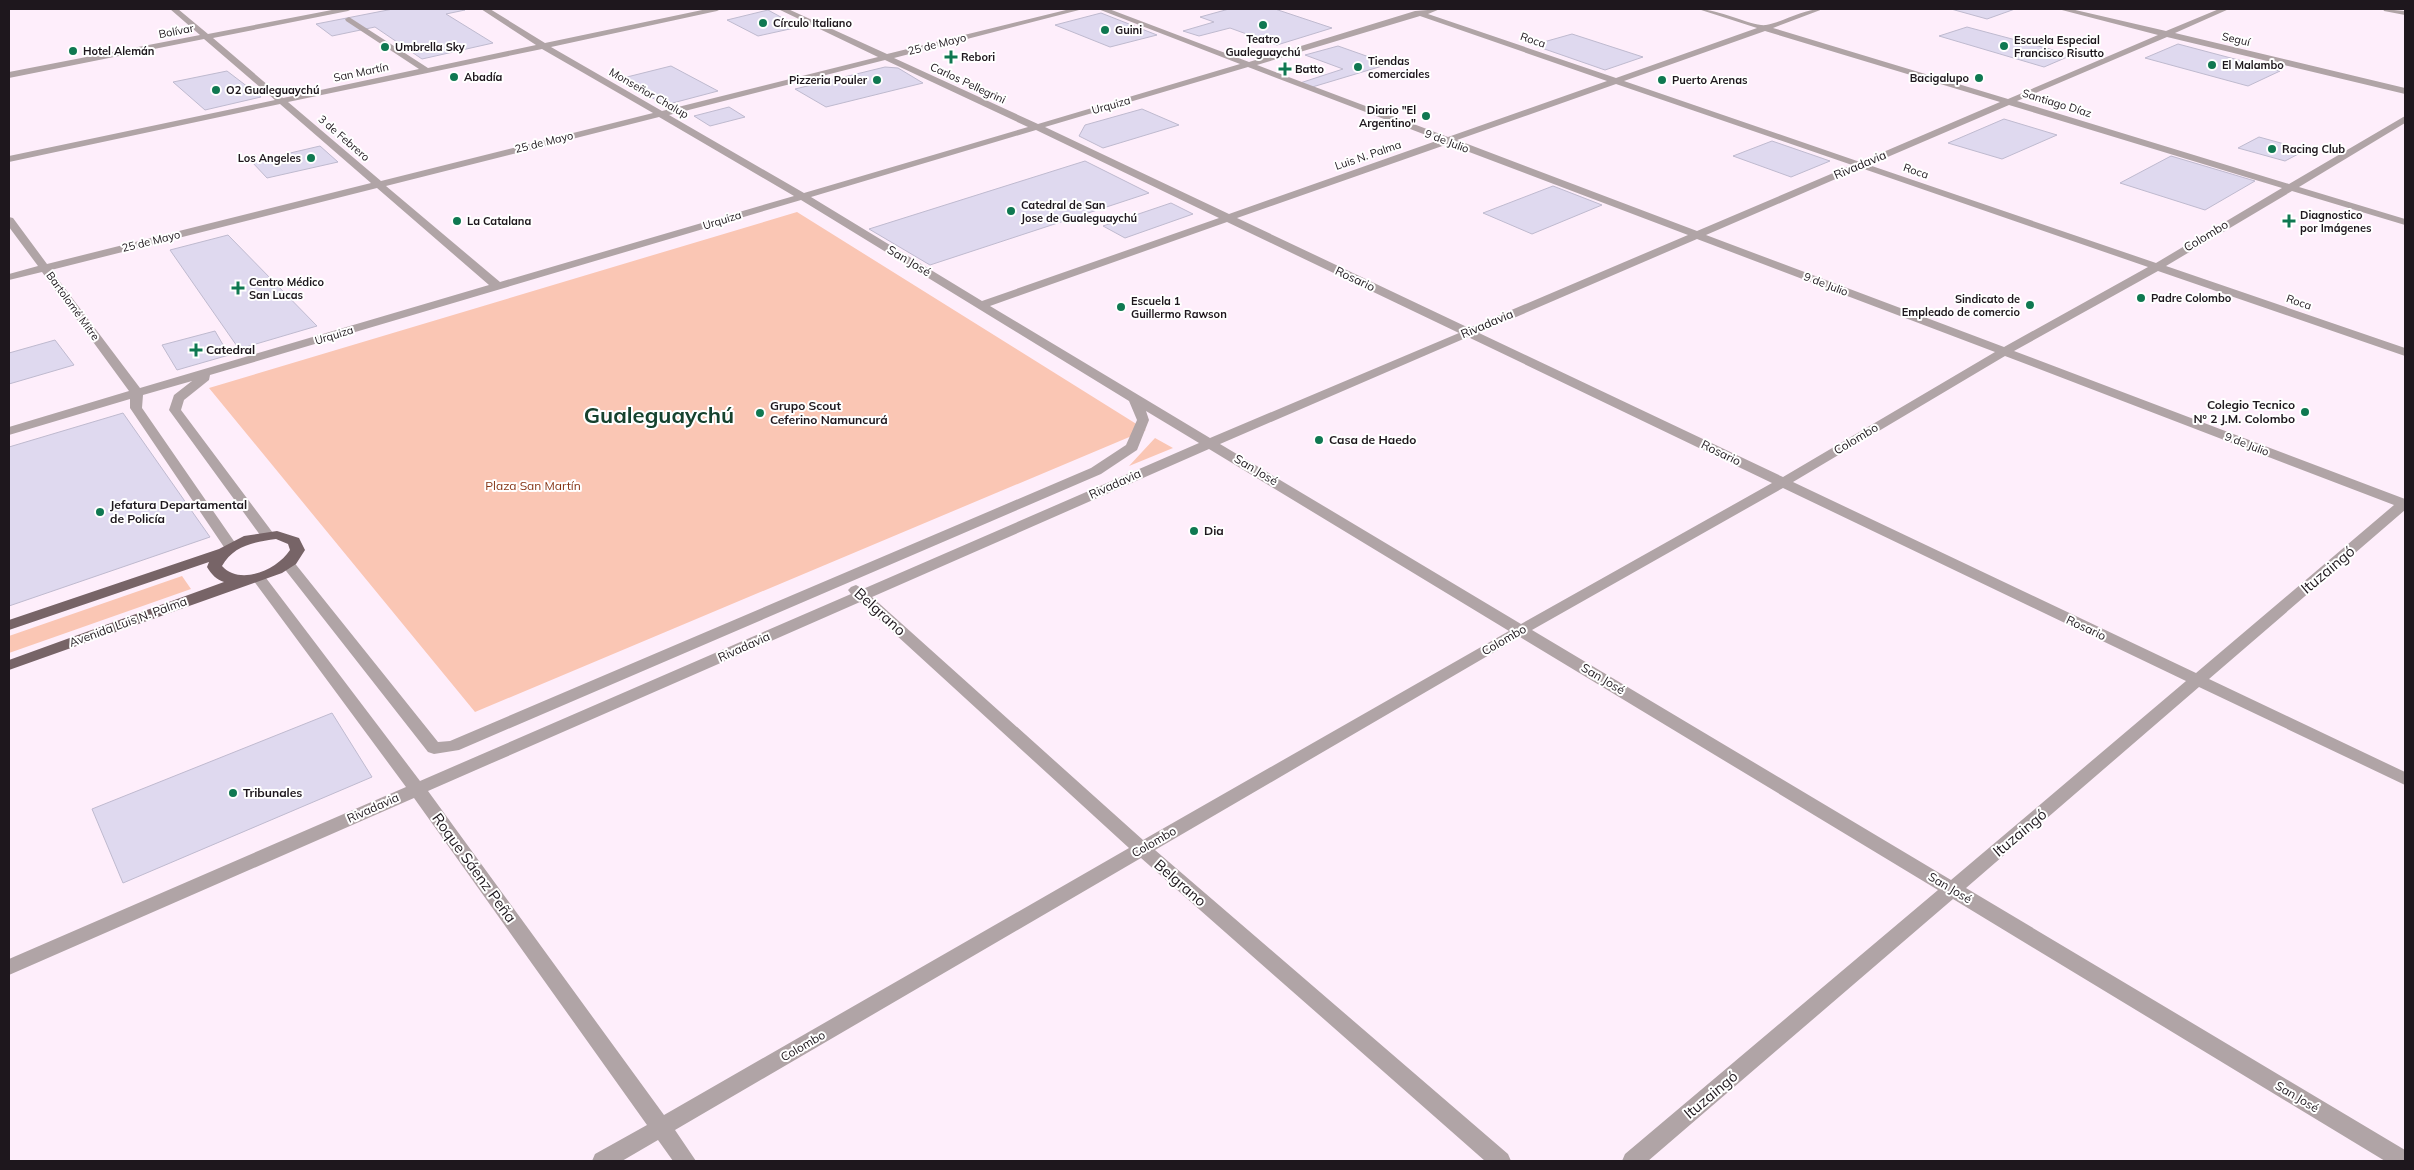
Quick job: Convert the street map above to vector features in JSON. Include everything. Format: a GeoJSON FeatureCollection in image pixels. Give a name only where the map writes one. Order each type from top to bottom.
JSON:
{"type":"FeatureCollection","features":[{"type":"Feature","properties":{"kind":"main road"},"geometry":{"type":"LineString","coordinates":[[9,625],[227,549],[250,539],[268,536],[288,537],[296,541],[299,552],[288,564]]}},
{"type":"Feature","properties":{"kind":"main road"},"geometry":{"type":"LineString","coordinates":[[227,549],[214,567],[216,573],[223,577],[253,578]]}},
{"type":"Feature","properties":{"kind":"main road","name":"Avenida Luis N. Palma"},"geometry":{"type":"LineString","coordinates":[[9,665],[288,564]]}},
{"type":"Feature","properties":{"kind":"street","name":"3 de Febrero"},"geometry":{"type":"LineString","coordinates":[[174,9],[497,286]]}},
{"type":"Feature","properties":{"kind":"street","name":"Bolívar"},"geometry":{"type":"LineString","coordinates":[[9,75],[348,9]]}},
{"type":"Feature","properties":{"kind":"street","name":"Monseñor Chalup"},"geometry":{"type":"LineString","coordinates":[[485,9],[544,46],[802,196]]}},
{"type":"Feature","properties":{"kind":"street","name":"San Martín"},"geometry":{"type":"LineString","coordinates":[[9,159],[717,9]]}},
{"type":"Feature","properties":{"kind":"street","name":"Carlos Pellegrini"},"geometry":{"type":"LineString","coordinates":[[782,9],[1037,127]]}},
{"type":"Feature","properties":{"kind":"street","name":"25 de Mayo"},"geometry":{"type":"LineString","coordinates":[[9,276],[1079,9]]}},
{"type":"Feature","properties":{"kind":"street","name":"9 de Julio"},"geometry":{"type":"LineString","coordinates":[[1102,9],[2405,504]]}},
{"type":"Feature","properties":{"kind":"street","name":"Roca"},"geometry":{"type":"LineString","coordinates":[[1404,9],[2405,352]]}},
{"type":"Feature","properties":{"kind":"street","name":"Urquiza"},"geometry":{"type":"LineString","coordinates":[[9,431],[1436,9]]}},
{"type":"Feature","properties":{"kind":"street","name":"Santiago Díaz"},"geometry":{"type":"LineString","coordinates":[[1702,9],[2010,100],[2405,222]]}},
{"type":"Feature","properties":{"kind":"street","name":"Luis N. Palma"},"geometry":{"type":"LineString","coordinates":[[982,305],[1819,9]]}},
{"type":"Feature","properties":{"kind":"street","name":"Seguí"},"geometry":{"type":"LineString","coordinates":[[2062,9],[2405,91]]}},
{"type":"Feature","properties":{"kind":"street","name":"Rivadavia"},"geometry":{"type":"LineString","coordinates":[[9,967],[1211,442],[2225,9]]}},
{"type":"Feature","properties":{"kind":"street"},"geometry":{"type":"LineString","coordinates":[[2387,9],[2405,12]]}},
{"type":"Feature","properties":{"kind":"street"},"geometry":{"type":"LineString","coordinates":[[349,19],[426,70]]}},
{"type":"Feature","properties":{"kind":"street","name":"Colombo"},"geometry":{"type":"LineString","coordinates":[[604,1161],[1521,630],[1782,483],[2405,119]]}},
{"type":"Feature","properties":{"kind":"street","name":"Rosario"},"geometry":{"type":"LineString","coordinates":[[1037,127],[2405,780]]}},
{"type":"Feature","properties":{"kind":"street","name":"San José"},"geometry":{"type":"LineString","coordinates":[[802,196],[1135,399],[1211,442],[2404,1161]]}},
{"type":"Feature","properties":{"kind":"street","name":"Bartolomé Mitre"},"geometry":{"type":"LineString","coordinates":[[9,220],[137,393]]}},
{"type":"Feature","properties":{"kind":"street"},"geometry":{"type":"LineString","coordinates":[[217,370],[178,398],[175,410],[268,536]]}},
{"type":"Feature","properties":{"kind":"street"},"geometry":{"type":"LineString","coordinates":[[137,393],[136,408],[227,549]]}},
{"type":"Feature","properties":{"kind":"street","name":"Rivadavia"},"geometry":{"type":"LineString","coordinates":[[288,564],[434,748],[453,746],[1096,471],[1132,447],[1144,420],[1135,399]]}},
{"type":"Feature","properties":{"kind":"street","name":"Ituzaingó"},"geometry":{"type":"LineString","coordinates":[[1633,1161],[2405,504]]}},
{"type":"Feature","properties":{"kind":"street","name":"Roque Sáenz Peña"},"geometry":{"type":"LineString","coordinates":[[253,578],[417,789],[685,1161]]}},
{"type":"Feature","properties":{"kind":"street","name":"Belgrano"},"geometry":{"type":"LineString","coordinates":[[844,579],[1142,849],[1500,1161]]}},
{"type":"Feature","properties":{"kind":"green space","name":"Plaza San Martín"},"geometry":{"type":"Polygon","coordinates":[[[797,212],[1146,430],[475,712],[209,388],[797,212]]]}},
{"type":"Feature","properties":{"kind":"green space"},"geometry":{"type":"Polygon","coordinates":[[[1155,438],[1173,448],[1129,466],[1155,438]]]}},
{"type":"Feature","properties":{"kind":"green space"},"geometry":{"type":"Polygon","coordinates":[[[182,576],[191,589],[9,653],[9,636],[182,576]]]}},
{"type":"Feature","properties":{"kind":"building"},"geometry":{"type":"Polygon","coordinates":[[[393,9],[465,10],[446,14],[493,43],[422,59],[375,27],[332,36],[316,24],[393,9]]]}},
{"type":"Feature","properties":{"kind":"building","name":"Teatro Gualeguaychú"},"geometry":{"type":"Polygon","coordinates":[[[1229,9],[1275,9],[1332,28],[1277,45],[1230,28],[1199,36],[1183,31],[1214,22],[1200,17],[1229,9]]]}},
{"type":"Feature","properties":{"kind":"building"},"geometry":{"type":"Polygon","coordinates":[[[1951,9],[2015,9],[1987,19],[1951,9]]]}},
{"type":"Feature","properties":{"kind":"building","name":"Círculo Italiano"},"geometry":{"type":"Polygon","coordinates":[[[768,10],[799,27],[758,36],[727,20],[768,10]]]}},
{"type":"Feature","properties":{"kind":"building","name":"Guini"},"geometry":{"type":"Polygon","coordinates":[[[1101,13],[1157,35],[1110,47],[1055,25],[1101,13]]]}},
{"type":"Feature","properties":{"kind":"building","name":"Escuela Especial Francisco Risutto"},"geometry":{"type":"Polygon","coordinates":[[[1967,27],[2072,55],[2044,67],[1939,36],[1967,27]]]}},
{"type":"Feature","properties":{"kind":"building"},"geometry":{"type":"Polygon","coordinates":[[[1572,34],[1643,57],[1605,70],[1533,45],[1572,34]]]}},
{"type":"Feature","properties":{"kind":"building","name":"El Malambo"},"geometry":{"type":"Polygon","coordinates":[[[2178,44],[2280,71],[2248,86],[2145,58],[2178,44]]]}},
{"type":"Feature","properties":{"kind":"building","name":"Tiendas comerciales"},"geometry":{"type":"Polygon","coordinates":[[[1338,46],[1389,64],[1309,88],[1297,84],[1343,69],[1305,55],[1338,46]]]}},
{"type":"Feature","properties":{"kind":"building"},"geometry":{"type":"Polygon","coordinates":[[[671,66],[718,91],[665,105],[619,79],[671,66]]]}},
{"type":"Feature","properties":{"kind":"building"},"geometry":{"type":"Polygon","coordinates":[[[885,67],[898,68],[923,83],[826,107],[795,89],[885,67]]]}},
{"type":"Feature","properties":{"kind":"building","name":"O2 Gualeguaychú"},"geometry":{"type":"Polygon","coordinates":[[[227,71],[261,97],[205,110],[173,82],[227,71]]]}},
{"type":"Feature","properties":{"kind":"building"},"geometry":{"type":"Polygon","coordinates":[[[729,107],[745,117],[710,126],[694,116],[729,107]]]}},
{"type":"Feature","properties":{"kind":"building"},"geometry":{"type":"Polygon","coordinates":[[[1142,109],[1179,125],[1103,148],[1079,136],[1085,125],[1142,109]]]}},
{"type":"Feature","properties":{"kind":"building"},"geometry":{"type":"Polygon","coordinates":[[[2004,119],[2057,135],[2002,159],[1948,143],[2004,119]]]}},
{"type":"Feature","properties":{"kind":"building","name":"Racing Club"},"geometry":{"type":"Polygon","coordinates":[[[2259,137],[2306,150],[2285,161],[2238,148],[2259,137]]]}},
{"type":"Feature","properties":{"kind":"building"},"geometry":{"type":"Polygon","coordinates":[[[1772,141],[1830,161],[1791,177],[1733,156],[1772,141]]]}},
{"type":"Feature","properties":{"kind":"building"},"geometry":{"type":"Polygon","coordinates":[[[320,146],[338,162],[267,178],[252,162],[320,146]]]}},
{"type":"Feature","properties":{"kind":"building"},"geometry":{"type":"Polygon","coordinates":[[[2171,156],[2255,181],[2205,210],[2120,183],[2171,156]]]}},
{"type":"Feature","properties":{"kind":"building","name":"Catedral de San Jose de Gualeguaychú"},"geometry":{"type":"Polygon","coordinates":[[[1085,161],[1149,193],[930,265],[869,229],[1085,161]]]}},
{"type":"Feature","properties":{"kind":"building"},"geometry":{"type":"Polygon","coordinates":[[[1553,186],[1602,205],[1532,234],[1483,213],[1553,186]]]}},
{"type":"Feature","properties":{"kind":"building"},"geometry":{"type":"Polygon","coordinates":[[[1171,203],[1193,214],[1125,238],[1103,226],[1171,203]]]}},
{"type":"Feature","properties":{"kind":"building","name":"Centro Médico San Lucas"},"geometry":{"type":"Polygon","coordinates":[[[228,235],[317,326],[239,349],[170,250],[228,235]]]}},
{"type":"Feature","properties":{"kind":"building","name":"Catedral"},"geometry":{"type":"Polygon","coordinates":[[[215,331],[229,355],[177,370],[162,345],[215,331]]]}},
{"type":"Feature","properties":{"kind":"building"},"geometry":{"type":"Polygon","coordinates":[[[55,340],[74,365],[9,384],[9,353],[55,340]]]}},
{"type":"Feature","properties":{"kind":"building","name":"Jefatura Departamental de Policía"},"geometry":{"type":"Polygon","coordinates":[[[123,413],[210,537],[9,606],[9,447],[123,413]]]}},
{"type":"Feature","properties":{"kind":"building","name":"Tribunales"},"geometry":{"type":"Polygon","coordinates":[[[332,713],[372,777],[123,883],[92,809],[332,713]]]}},
{"type":"Feature","properties":{"kind":"place","name":"Círculo Italiano"},"geometry":{"type":"Point","coordinates":[763,23]}},
{"type":"Feature","properties":{"kind":"place","name":"Teatro Gualeguaychú"},"geometry":{"type":"Point","coordinates":[1263,25]}},
{"type":"Feature","properties":{"kind":"place","name":"Guini"},"geometry":{"type":"Point","coordinates":[1105,30]}},
{"type":"Feature","properties":{"kind":"place","name":"Escuela Especial Francisco Risutto"},"geometry":{"type":"Point","coordinates":[2004,46]}},
{"type":"Feature","properties":{"kind":"place","name":"Umbrella Sky"},"geometry":{"type":"Point","coordinates":[385,47]}},
{"type":"Feature","properties":{"kind":"place","name":"Hotel Alemán"},"geometry":{"type":"Point","coordinates":[73,51]}},
{"type":"Feature","properties":{"kind":"place","name":"Rebori"},"geometry":{"type":"Point","coordinates":[951,57]}},
{"type":"Feature","properties":{"kind":"place","name":"El Malambo"},"geometry":{"type":"Point","coordinates":[2212,65]}},
{"type":"Feature","properties":{"kind":"place","name":"Tiendas comerciales"},"geometry":{"type":"Point","coordinates":[1358,67]}},
{"type":"Feature","properties":{"kind":"place","name":"Batto"},"geometry":{"type":"Point","coordinates":[1285,69]}},
{"type":"Feature","properties":{"kind":"place","name":"Abadía"},"geometry":{"type":"Point","coordinates":[454,77]}},
{"type":"Feature","properties":{"kind":"place","name":"Bacigalupo"},"geometry":{"type":"Point","coordinates":[1979,78]}},
{"type":"Feature","properties":{"kind":"place","name":"Pizzeria Pouler"},"geometry":{"type":"Point","coordinates":[877,80]}},
{"type":"Feature","properties":{"kind":"place","name":"Puerto Arenas"},"geometry":{"type":"Point","coordinates":[1662,80]}},
{"type":"Feature","properties":{"kind":"place","name":"O2 Gualeguaychú"},"geometry":{"type":"Point","coordinates":[216,90]}},
{"type":"Feature","properties":{"kind":"place","name":"Diario \"El Argentino\""},"geometry":{"type":"Point","coordinates":[1426,116]}},
{"type":"Feature","properties":{"kind":"place","name":"Racing Club"},"geometry":{"type":"Point","coordinates":[2272,149]}},
{"type":"Feature","properties":{"kind":"place","name":"Los Angeles"},"geometry":{"type":"Point","coordinates":[311,158]}},
{"type":"Feature","properties":{"kind":"place","name":"Catedral de San Jose de Gualeguaychú"},"geometry":{"type":"Point","coordinates":[1011,211]}},
{"type":"Feature","properties":{"kind":"place","name":"La Catalana"},"geometry":{"type":"Point","coordinates":[457,221]}},
{"type":"Feature","properties":{"kind":"place","name":"Diagnostico por Imágenes"},"geometry":{"type":"Point","coordinates":[2289,221]}},
{"type":"Feature","properties":{"kind":"place","name":"Centro Médico San Lucas"},"geometry":{"type":"Point","coordinates":[238,288]}},
{"type":"Feature","properties":{"kind":"place","name":"Padre Colombo"},"geometry":{"type":"Point","coordinates":[2141,298]}},
{"type":"Feature","properties":{"kind":"place","name":"Sindicato de Empleado de comercio"},"geometry":{"type":"Point","coordinates":[2030,305]}},
{"type":"Feature","properties":{"kind":"place","name":"Escuela 1 Guillermo Rawson"},"geometry":{"type":"Point","coordinates":[1121,307]}},
{"type":"Feature","properties":{"kind":"place","name":"Catedral"},"geometry":{"type":"Point","coordinates":[196,350]}},
{"type":"Feature","properties":{"kind":"place","name":"Colegio Tecnico Nº 2 J.M. Colombo"},"geometry":{"type":"Point","coordinates":[2305,412]}},
{"type":"Feature","properties":{"kind":"place","name":"Grupo Scout Ceferino Namuncurá"},"geometry":{"type":"Point","coordinates":[760,413]}},
{"type":"Feature","properties":{"kind":"place","name":"Casa de Haedo"},"geometry":{"type":"Point","coordinates":[1319,440]}},
{"type":"Feature","properties":{"kind":"place","name":"Jefatura Departamental de Policía"},"geometry":{"type":"Point","coordinates":[100,512]}},
{"type":"Feature","properties":{"kind":"place","name":"Dia"},"geometry":{"type":"Point","coordinates":[1194,531]}},
{"type":"Feature","properties":{"kind":"place","name":"Tribunales"},"geometry":{"type":"Point","coordinates":[233,793]}},
{"type":"Feature","properties":{"kind":"district","name":"Gualeguaychú"},"geometry":{"type":"Point","coordinates":[659,415]}}]}
